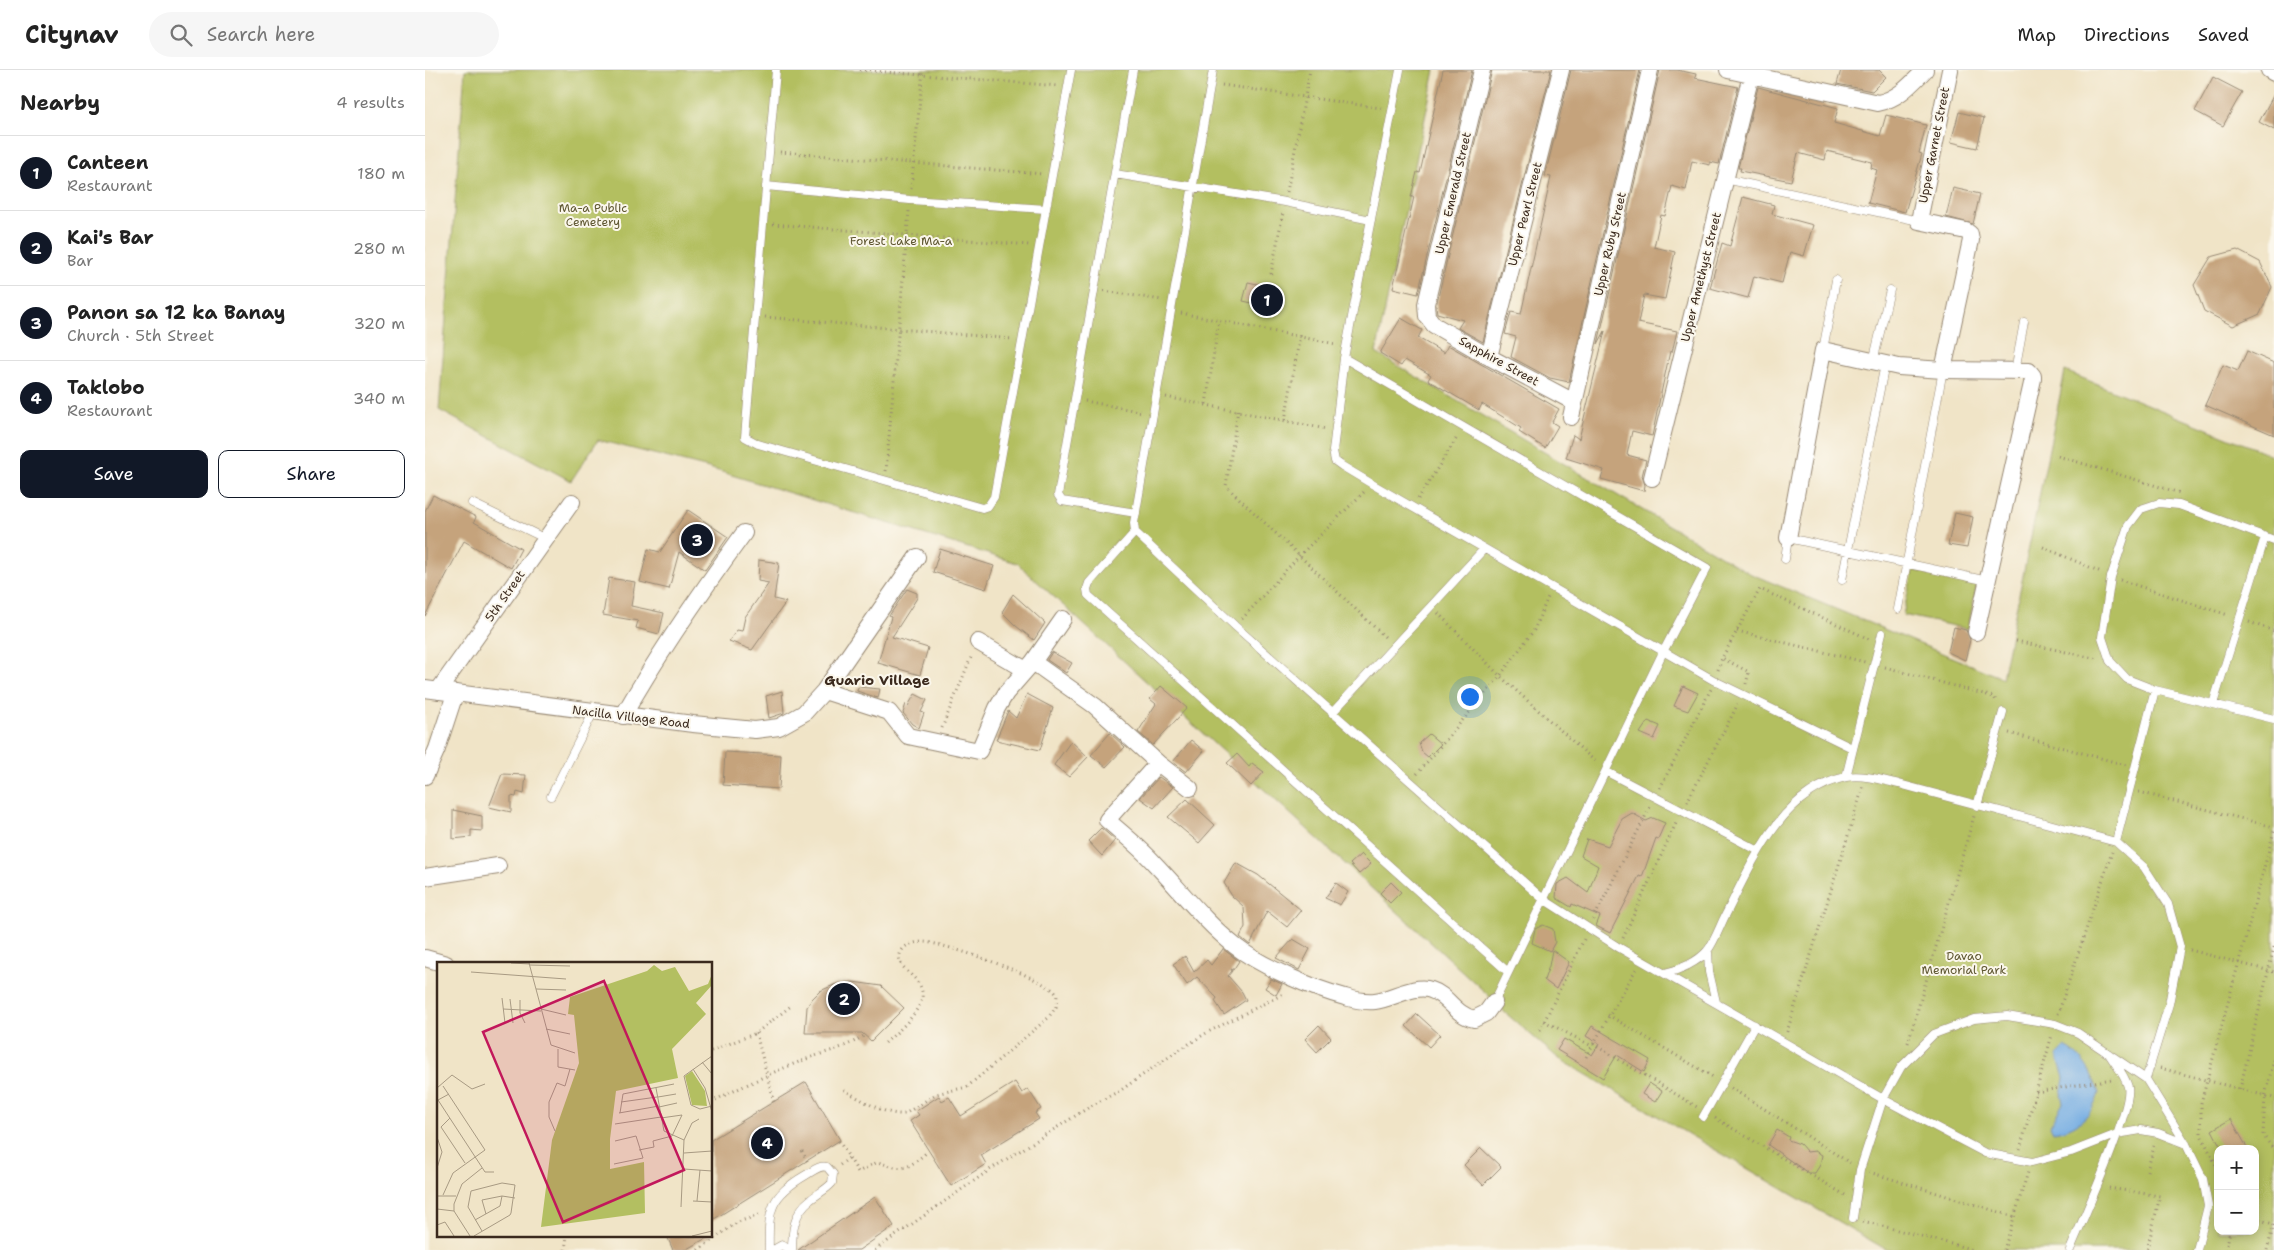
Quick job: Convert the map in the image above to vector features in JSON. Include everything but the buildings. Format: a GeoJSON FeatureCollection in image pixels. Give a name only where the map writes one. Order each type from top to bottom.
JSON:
{"type":"FeatureCollection","features":[{"type":"Feature","properties":{"kind":"street","name":"Upper Emerald Street"},"geometry":{"type":"LineString","coordinates":[[1427,316],[1426,304],[1482,70]]}},
{"type":"Feature","properties":{"kind":"street","name":"Upper Pearl Street"},"geometry":{"type":"LineString","coordinates":[[1489,357],[1561,70]]}},
{"type":"Feature","properties":{"kind":"street","name":"Upper Ruby Street"},"geometry":{"type":"LineString","coordinates":[[1573,410],[1650,70]]}},
{"type":"Feature","properties":{"kind":"street"},"geometry":{"type":"LineString","coordinates":[[1728,70],[1756,74],[1877,103],[1897,96],[1925,70]]}},
{"type":"Feature","properties":{"kind":"street","name":"Upper Garnet Street"},"geometry":{"type":"LineString","coordinates":[[1919,221],[1950,70]]}},
{"type":"Feature","properties":{"kind":"street"},"geometry":{"type":"LineString","coordinates":[[2269,70],[2274,73]]}},
{"type":"Feature","properties":{"kind":"street","name":"Upper Amethyst Street"},"geometry":{"type":"LineString","coordinates":[[1652,478],[1725,179],[1756,74]]}},
{"type":"Feature","properties":{"kind":"street"},"geometry":{"type":"LineString","coordinates":[[1919,221],[1966,231],[1970,234],[1971,240],[1943,370]]}},
{"type":"Feature","properties":{"kind":"street","name":"Sapphire Street"},"geometry":{"type":"LineString","coordinates":[[1427,316],[1434,325],[1573,410]]}},
{"type":"Feature","properties":{"kind":"street"},"geometry":{"type":"LineString","coordinates":[[1788,538],[1823,350],[1879,363],[1943,370],[2029,372],[2033,379],[1976,632]]}},
{"type":"Feature","properties":{"kind":"street","name":"5th Street"},"geometry":{"type":"LineString","coordinates":[[432,690],[572,502]]}},
{"type":"Feature","properties":{"kind":"street"},"geometry":{"type":"LineString","coordinates":[[623,716],[660,652],[744,533]]}},
{"type":"Feature","properties":{"kind":"street","name":"Nacilla Village Road"},"geometry":{"type":"LineString","coordinates":[[432,690],[593,713],[767,730],[791,722],[804,713],[824,691],[917,557]]}},
{"type":"Feature","properties":{"kind":"street"},"geometry":{"type":"LineString","coordinates":[[824,691],[889,712],[908,736],[979,751],[997,708],[1006,692],[1029,666],[1063,619]]}},
{"type":"Feature","properties":{"kind":"street"},"geometry":{"type":"LineString","coordinates":[[978,642],[1029,666],[1095,706],[1190,788]]}},
{"type":"Feature","properties":{"kind":"street"},"geometry":{"type":"LineString","coordinates":[[425,776],[455,694]]}},
{"type":"Feature","properties":{"kind":"street"},"geometry":{"type":"LineString","coordinates":[[1159,763],[1107,820],[1155,863],[1198,910],[1235,945],[1261,962],[1306,982],[1329,992],[1359,1000],[1375,1001],[1421,989],[1430,989],[1459,1013],[1474,1019],[1486,1013],[1494,1002]]}},
{"type":"Feature","properties":{"kind":"street"},"geometry":{"type":"LineString","coordinates":[[425,877],[498,866]]}},
{"type":"Feature","properties":{"kind":"street"},"geometry":{"type":"LineString","coordinates":[[425,958],[439,962]]}},
{"type":"Feature","properties":{"kind":"lane"},"geometry":{"type":"LineString","coordinates":[[777,70],[745,437],[758,444],[976,508],[989,506],[994,497],[1071,70]]}},
{"type":"Feature","properties":{"kind":"lane"},"geometry":{"type":"LineString","coordinates":[[1133,70],[1057,495],[1059,499],[1136,513]]}},
{"type":"Feature","properties":{"kind":"lane"},"geometry":{"type":"LineString","coordinates":[[1213,70],[1133,524],[1135,532],[1235,626],[1543,899],[1618,948],[1716,1002],[1883,1099],[1985,1153],[2017,1161],[2031,1162],[2071,1152],[2117,1134],[2141,1130],[2158,1133],[2185,1144]]}},
{"type":"Feature","properties":{"kind":"lane"},"geometry":{"type":"LineString","coordinates":[[1400,70],[1344,358],[1334,430],[1333,451],[1335,460],[1413,508],[1715,681],[1852,748]]}},
{"type":"Feature","properties":{"kind":"lane"},"geometry":{"type":"LineString","coordinates":[[1115,174],[1285,202],[1371,220]]}},
{"type":"Feature","properties":{"kind":"lane"},"geometry":{"type":"LineString","coordinates":[[1725,179],[1919,221]]}},
{"type":"Feature","properties":{"kind":"lane"},"geometry":{"type":"LineString","coordinates":[[766,186],[911,200],[1046,209]]}},
{"type":"Feature","properties":{"kind":"lane"},"geometry":{"type":"LineString","coordinates":[[1823,350],[1836,280]]}},
{"type":"Feature","properties":{"kind":"lane"},"geometry":{"type":"LineString","coordinates":[[1842,580],[1890,290]]}},
{"type":"Feature","properties":{"kind":"lane"},"geometry":{"type":"LineString","coordinates":[[2015,371],[2024,322]]}},
{"type":"Feature","properties":{"kind":"lane"},"geometry":{"type":"LineString","coordinates":[[1344,358],[1707,568],[1663,652],[1607,772],[1494,1002]]}},
{"type":"Feature","properties":{"kind":"lane"},"geometry":{"type":"LineString","coordinates":[[1898,609],[1943,370]]}},
{"type":"Feature","properties":{"kind":"lane"},"geometry":{"type":"LineString","coordinates":[[472,503],[546,539]]}},
{"type":"Feature","properties":{"kind":"lane"},"geometry":{"type":"LineString","coordinates":[[2274,540],[2179,505],[2159,503],[2141,509],[2128,526],[2111,577],[2103,638],[2110,661],[2127,679],[2155,690],[2274,719]]}},
{"type":"Feature","properties":{"kind":"lane"},"geometry":{"type":"LineString","coordinates":[[1135,532],[1089,583],[1088,595],[1508,972]]}},
{"type":"Feature","properties":{"kind":"lane"},"geometry":{"type":"LineString","coordinates":[[2213,704],[2265,537]]}},
{"type":"Feature","properties":{"kind":"lane"},"geometry":{"type":"LineString","coordinates":[[1785,559],[1788,538],[1988,581]]}},
{"type":"Feature","properties":{"kind":"lane"},"geometry":{"type":"LineString","coordinates":[[1332,713],[1484,549]]}},
{"type":"Feature","properties":{"kind":"lane"},"geometry":{"type":"LineString","coordinates":[[1846,777],[1882,633]]}},
{"type":"Feature","properties":{"kind":"lane"},"geometry":{"type":"LineString","coordinates":[[2116,842],[2155,690]]}},
{"type":"Feature","properties":{"kind":"lane"},"geometry":{"type":"LineString","coordinates":[[1977,806],[2003,712]]}},
{"type":"Feature","properties":{"kind":"lane"},"geometry":{"type":"LineString","coordinates":[[551,796],[593,713]]}},
{"type":"Feature","properties":{"kind":"lane"},"geometry":{"type":"LineString","coordinates":[[1607,772],[1759,851]]}},
{"type":"Feature","properties":{"kind":"lane"},"geometry":{"type":"LineString","coordinates":[[1665,973],[1689,964],[1707,950],[1759,851],[1786,812],[1813,791],[1846,777],[1866,777],[1899,784],[2116,842],[2144,867],[2168,904],[2180,947],[2169,1004],[2152,1066],[2146,1079]]}},
{"type":"Feature","properties":{"kind":"lane"},"geometry":{"type":"LineString","coordinates":[[1707,950],[1709,972],[1716,1002]]}},
{"type":"Feature","properties":{"kind":"lane"},"geometry":{"type":"LineString","coordinates":[[1853,1218],[1854,1200],[1860,1170],[1883,1099],[1901,1067],[1934,1034],[1974,1019],[2007,1016],[2055,1024],[2078,1033],[2106,1050],[2146,1079],[2185,1144],[2203,1179],[2208,1206],[2197,1250]]}},
{"type":"Feature","properties":{"kind":"lane"},"geometry":{"type":"LineString","coordinates":[[1704,1115],[1755,1025]]}},
{"type":"Feature","properties":{"kind":"lane"},"geometry":{"type":"LineString","coordinates":[[2070,1250],[2097,1186],[2127,1103],[2128,1089],[2124,1077],[2106,1050]]}},
{"type":"Feature","properties":{"kind":"lane"},"geometry":{"type":"LineString","coordinates":[[827,1166],[832,1171],[832,1183],[809,1201],[798,1214],[792,1234],[791,1250],[782,1245],[771,1250],[772,1211],[775,1201],[787,1186],[821,1167],[827,1166]]}},
{"type":"Feature","properties":{"kind":"path"},"geometry":{"type":"LineString","coordinates":[[860,70],[1068,86]]}},
{"type":"Feature","properties":{"kind":"path"},"geometry":{"type":"LineString","coordinates":[[885,481],[923,70]]}},
{"type":"Feature","properties":{"kind":"path"},"geometry":{"type":"LineString","coordinates":[[1271,274],[1310,70]]}},
{"type":"Feature","properties":{"kind":"path"},"geometry":{"type":"LineString","coordinates":[[1211,84],[1392,110]]}},
{"type":"Feature","properties":{"kind":"path"},"geometry":{"type":"LineString","coordinates":[[769,151],[1052,175]]}},
{"type":"Feature","properties":{"kind":"path"},"geometry":{"type":"LineString","coordinates":[[763,223],[1039,246]]}},
{"type":"Feature","properties":{"kind":"path"},"geometry":{"type":"LineString","coordinates":[[1093,289],[1173,301]]}},
{"type":"Feature","properties":{"kind":"path"},"geometry":{"type":"LineString","coordinates":[[1171,311],[1300,335],[1347,346]]}},
{"type":"Feature","properties":{"kind":"path"},"geometry":{"type":"LineString","coordinates":[[755,316],[1022,340]]}},
{"type":"Feature","properties":{"kind":"path"},"geometry":{"type":"LineString","coordinates":[[1206,404],[1219,320]]}},
{"type":"Feature","properties":{"kind":"path"},"geometry":{"type":"LineString","coordinates":[[1285,420],[1300,335]]}},
{"type":"Feature","properties":{"kind":"path"},"geometry":{"type":"LineString","coordinates":[[1156,395],[1334,430]]}},
{"type":"Feature","properties":{"kind":"path"},"geometry":{"type":"LineString","coordinates":[[1075,400],[1153,414]]}},
{"type":"Feature","properties":{"kind":"path"},"geometry":{"type":"LineString","coordinates":[[1238,410],[1226,486],[1394,646]]}},
{"type":"Feature","properties":{"kind":"path"},"geometry":{"type":"LineString","coordinates":[[1413,508],[1464,426]]}},
{"type":"Feature","properties":{"kind":"path"},"geometry":{"type":"LineString","coordinates":[[1235,626],[1299,556],[1372,484]]}},
{"type":"Feature","properties":{"kind":"path"},"geometry":{"type":"LineString","coordinates":[[2043,547],[2111,577],[2274,630]]}},
{"type":"Feature","properties":{"kind":"path"},"geometry":{"type":"LineString","coordinates":[[1410,781],[1500,676],[1534,630],[1551,587]]}},
{"type":"Feature","properties":{"kind":"path"},"geometry":{"type":"LineString","coordinates":[[1540,1030],[1588,929],[1715,681],[1722,658],[1760,589],[1879,643]]}},
{"type":"Feature","properties":{"kind":"path"},"geometry":{"type":"LineString","coordinates":[[1431,605],[1500,676],[1607,772]]}},
{"type":"Feature","properties":{"kind":"path"},"geometry":{"type":"LineString","coordinates":[[2016,641],[2110,661]]}},
{"type":"Feature","properties":{"kind":"path"},"geometry":{"type":"LineString","coordinates":[[937,742],[955,691],[978,642]]}},
{"type":"Feature","properties":{"kind":"path"},"geometry":{"type":"LineString","coordinates":[[1618,948],[1682,811],[1743,695],[1749,672],[1722,658]]}},
{"type":"Feature","properties":{"kind":"path"},"geometry":{"type":"LineString","coordinates":[[1999,730],[2134,767]]}},
{"type":"Feature","properties":{"kind":"path"},"geometry":{"type":"LineString","coordinates":[[1783,1042],[1866,777]]}},
{"type":"Feature","properties":{"kind":"path"},"geometry":{"type":"LineString","coordinates":[[2129,790],[2274,827]]}},
{"type":"Feature","properties":{"kind":"path"},"geometry":{"type":"LineString","coordinates":[[1901,1067],[1977,806]]}},
{"type":"Feature","properties":{"kind":"path"},"geometry":{"type":"LineString","coordinates":[[2214,1161],[2201,1135],[2201,1103],[2274,831]]}},
{"type":"Feature","properties":{"kind":"path"},"geometry":{"type":"LineString","coordinates":[[2017,1161],[2055,1024],[2116,842]]}},
{"type":"Feature","properties":{"kind":"path"},"geometry":{"type":"LineString","coordinates":[[844,1090],[883,1110],[898,1115],[905,1114],[941,1092],[962,1089],[1019,1044],[1048,1018],[1056,1007],[1057,995],[1049,985],[991,961],[943,945],[914,942],[907,945],[899,958],[900,964],[916,977],[920,984],[921,998],[912,1016],[884,1044]]}},
{"type":"Feature","properties":{"kind":"path"},"geometry":{"type":"LineString","coordinates":[[2180,947],[2274,972]]}},
{"type":"Feature","properties":{"kind":"path"},"geometry":{"type":"LineString","coordinates":[[2239,1089],[2274,947]]}},
{"type":"Feature","properties":{"kind":"path"},"geometry":{"type":"LineString","coordinates":[[1586,1057],[1608,1015],[1642,960]]}},
{"type":"Feature","properties":{"kind":"path"},"geometry":{"type":"LineString","coordinates":[[875,1250],[991,1169],[1091,1106],[1121,1090],[1208,1032],[1306,982]]}},
{"type":"Feature","properties":{"kind":"path"},"geometry":{"type":"LineString","coordinates":[[713,1050],[756,1033],[791,1006]]}},
{"type":"Feature","properties":{"kind":"path"},"geometry":{"type":"LineString","coordinates":[[1608,1015],[1722,1083],[1860,1170],[2015,1217]]}},
{"type":"Feature","properties":{"kind":"path"},"geometry":{"type":"LineString","coordinates":[[1544,1021],[1592,1045],[1704,1115],[1854,1200]]}},
{"type":"Feature","properties":{"kind":"path"},"geometry":{"type":"LineString","coordinates":[[756,1033],[774,1102]]}},
{"type":"Feature","properties":{"kind":"path"},"geometry":{"type":"LineString","coordinates":[[713,1101],[768,1074],[832,1049],[849,1045],[865,1036]]}},
{"type":"Feature","properties":{"kind":"path"},"geometry":{"type":"LineString","coordinates":[[2274,1060],[2265,1095],[2263,1135],[2274,1150]]}},
{"type":"Feature","properties":{"kind":"path"},"geometry":{"type":"LineString","coordinates":[[2152,1066],[2274,1098]]}},
{"type":"Feature","properties":{"kind":"path"},"geometry":{"type":"LineString","coordinates":[[2036,1092],[2099,1081]]}},
{"type":"Feature","properties":{"kind":"path"},"geometry":{"type":"LineString","coordinates":[[2147,1171],[2158,1133]]}},
{"type":"Feature","properties":{"kind":"path"},"geometry":{"type":"LineString","coordinates":[[839,1141],[858,1172],[878,1162],[900,1170],[905,1169],[926,1153]]}},
{"type":"Feature","properties":{"kind":"path"},"geometry":{"type":"LineString","coordinates":[[2004,1250],[2031,1162]]}},
{"type":"Feature","properties":{"kind":"path"},"geometry":{"type":"LineString","coordinates":[[2097,1186],[2160,1196],[2147,1250]]}},
{"type":"Feature","properties":{"kind":"path"},"geometry":{"type":"LineString","coordinates":[[698,1250],[738,1222],[772,1211]]}},
{"type":"Feature","properties":{"kind":"path"},"geometry":{"type":"LineString","coordinates":[[1853,1218],[1974,1250]]}},
{"type":"Feature","properties":{"kind":"path"},"geometry":{"type":"LineString","coordinates":[[2259,1219],[2274,1224],[2267,1250]]}},
{"type":"Feature","properties":{"kind":"path"},"geometry":{"type":"LineString","coordinates":[[2226,1250],[2229,1235]]}},
{"type":"Feature","properties":{"kind":"green space","name":"Davao Memorial Park"},"geometry":{"type":"Polygon","coordinates":[[[465,70],[1435,70],[1376,353],[1751,574],[2002,678],[2065,371],[2274,456],[2274,1250],[1887,1250],[1558,1058],[1502,1010],[1487,994],[1017,563],[709,468],[598,440],[571,481],[439,410],[465,70]]]}},
{"type":"Feature","properties":{"kind":"green space"},"geometry":{"type":"Polygon","coordinates":[[[1913,570],[1977,584],[1968,629],[1903,615],[1913,570]]]}},
{"type":"Feature","properties":{"kind":"water"},"geometry":{"type":"Polygon","coordinates":[[[2065,1047],[2082,1060],[2090,1072],[2099,1093],[2088,1115],[2069,1128],[2053,1132],[2050,1126],[2063,1103],[2061,1095],[2064,1078],[2057,1055],[2065,1047]]]}},
{"type":"Feature","properties":{"kind":"place","name":"Canteen"},"geometry":{"type":"Point","coordinates":[1267,300]}},
{"type":"Feature","properties":{"kind":"place","name":"Panon sa 12 ka Banay"},"geometry":{"type":"Point","coordinates":[697,540]}},
{"type":"Feature","properties":{"kind":"place","name":"Kai's Bar"},"geometry":{"type":"Point","coordinates":[844,999]}},
{"type":"Feature","properties":{"kind":"place","name":"Taklobo"},"geometry":{"type":"Point","coordinates":[767,1143]}},
{"type":"Feature","properties":{"kind":"district","name":"Guario Village"},"geometry":{"type":"Point","coordinates":[877,680]}},
{"type":"Feature","properties":{"kind":"park label","name":"Ma-a Public Cemetery"},"geometry":{"type":"Point","coordinates":[593,215]}},
{"type":"Feature","properties":{"kind":"park label","name":"Forest Lake Ma-a"},"geometry":{"type":"Point","coordinates":[901,241]}}]}
